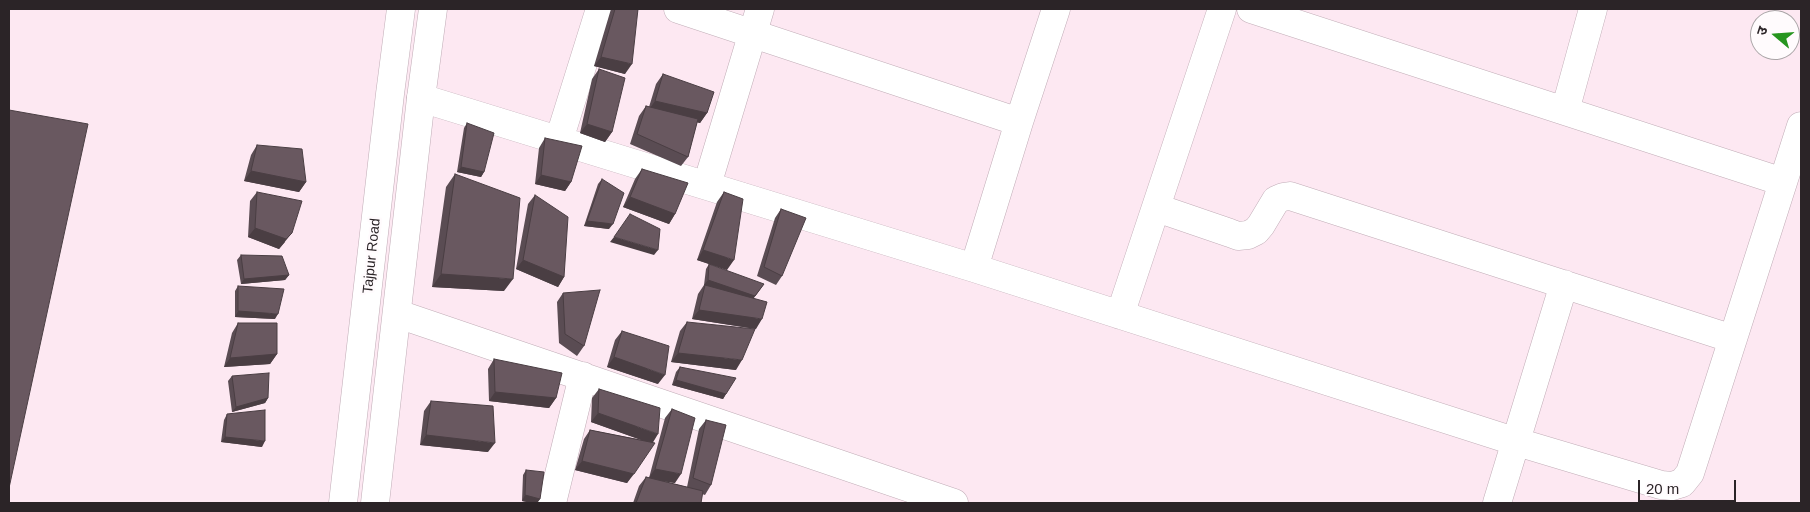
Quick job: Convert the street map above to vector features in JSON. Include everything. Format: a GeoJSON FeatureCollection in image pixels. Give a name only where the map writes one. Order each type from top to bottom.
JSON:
{"type":"FeatureCollection","features":[{"type":"Feature","properties":{"kind":"street"},"geometry":{"type":"LineString","coordinates":[[559,140],[600,9]]}},
{"type":"Feature","properties":{"kind":"street"},"geometry":{"type":"LineString","coordinates":[[678,9],[756,21],[1019,122]]}},
{"type":"Feature","properties":{"kind":"street"},"geometry":{"type":"LineString","coordinates":[[974,268],[1056,9]]}},
{"type":"Feature","properties":{"kind":"street"},"geometry":{"type":"LineString","coordinates":[[1120,315],[1222,9]]}},
{"type":"Feature","properties":{"kind":"street"},"geometry":{"type":"LineString","coordinates":[[1251,9],[1783,182]]}},
{"type":"Feature","properties":{"kind":"street"},"geometry":{"type":"LineString","coordinates":[[1565,111],[1593,9]]}},
{"type":"Feature","properties":{"kind":"street"},"geometry":{"type":"LineString","coordinates":[[375,503],[431,22],[400,20]]}},
{"type":"Feature","properties":{"kind":"street","name":"Tajpur Road"},"geometry":{"type":"LineString","coordinates":[[344,503],[400,20]]}},
{"type":"Feature","properties":{"kind":"street"},"geometry":{"type":"LineString","coordinates":[[707,186],[756,21]]}},
{"type":"Feature","properties":{"kind":"street"},"geometry":{"type":"LineString","coordinates":[[421,98],[974,268],[1517,442],[1662,485],[1672,486],[1682,483],[1690,472],[1801,126]]}},
{"type":"Feature","properties":{"kind":"street"},"geometry":{"type":"LineString","coordinates":[[1157,208],[1238,236],[1248,235],[1256,231],[1276,200],[1283,196],[1290,196],[1733,339]]}},
{"type":"Feature","properties":{"kind":"street"},"geometry":{"type":"LineString","coordinates":[[1497,503],[1564,284]]}},
{"type":"Feature","properties":{"kind":"street"},"geometry":{"type":"LineString","coordinates":[[398,314],[954,503]]}},
{"type":"Feature","properties":{"kind":"street"},"geometry":{"type":"LineString","coordinates":[[552,503],[583,376]]}},
{"type":"Feature","properties":{"kind":"building"},"geometry":{"type":"Polygon","coordinates":[[[615,9],[638,9],[632,64],[601,57],[615,9]]]}},
{"type":"Feature","properties":{"kind":"building"},"geometry":{"type":"Polygon","coordinates":[[[599,69],[625,78],[612,132],[587,124],[599,69]]]}},
{"type":"Feature","properties":{"kind":"building"},"geometry":{"type":"Polygon","coordinates":[[[663,74],[714,92],[707,113],[655,101],[663,74]]]}},
{"type":"Feature","properties":{"kind":"building"},"geometry":{"type":"Polygon","coordinates":[[[646,106],[698,119],[688,157],[637,134],[646,106]]]}},
{"type":"Feature","properties":{"kind":"building"},"geometry":{"type":"Polygon","coordinates":[[[9,110],[88,124],[9,488],[9,110]]]}},
{"type":"Feature","properties":{"kind":"building"},"geometry":{"type":"Polygon","coordinates":[[[467,123],[494,133],[484,172],[461,167],[467,123]]]}},
{"type":"Feature","properties":{"kind":"building"},"geometry":{"type":"Polygon","coordinates":[[[545,138],[582,146],[571,182],[541,175],[545,138]]]}},
{"type":"Feature","properties":{"kind":"building"},"geometry":{"type":"Polygon","coordinates":[[[257,145],[302,149],[306,182],[251,171],[257,145]]]}},
{"type":"Feature","properties":{"kind":"building"},"geometry":{"type":"Polygon","coordinates":[[[642,169],[688,183],[675,214],[630,197],[642,169]]]}},
{"type":"Feature","properties":{"kind":"building"},"geometry":{"type":"Polygon","coordinates":[[[455,174],[520,198],[513,279],[441,274],[455,174]]]}},
{"type":"Feature","properties":{"kind":"building"},"geometry":{"type":"Polygon","coordinates":[[[602,179],[624,193],[613,224],[587,221],[602,179]]]}},
{"type":"Feature","properties":{"kind":"building"},"geometry":{"type":"Polygon","coordinates":[[[257,192],[302,201],[292,233],[286,239],[255,228],[257,192]]]}},
{"type":"Feature","properties":{"kind":"building"},"geometry":{"type":"Polygon","coordinates":[[[724,192],[743,199],[734,260],[703,250],[724,192]]]}},
{"type":"Feature","properties":{"kind":"building"},"geometry":{"type":"Polygon","coordinates":[[[535,195],[568,217],[564,277],[523,260],[535,195]]]}},
{"type":"Feature","properties":{"kind":"building"},"geometry":{"type":"Polygon","coordinates":[[[781,209],[806,218],[782,276],[764,267],[781,209]]]}},
{"type":"Feature","properties":{"kind":"building"},"geometry":{"type":"Polygon","coordinates":[[[630,214],[660,229],[658,250],[614,237],[630,214]]]}},
{"type":"Feature","properties":{"kind":"building"},"geometry":{"type":"Polygon","coordinates":[[[241,255],[282,256],[289,275],[244,279],[241,255]]]}},
{"type":"Feature","properties":{"kind":"building"},"geometry":{"type":"Polygon","coordinates":[[[709,264],[764,284],[755,296],[708,280],[709,264]]]}},
{"type":"Feature","properties":{"kind":"building"},"geometry":{"type":"Polygon","coordinates":[[[705,285],[767,302],[762,319],[699,310],[705,285]]]}},
{"type":"Feature","properties":{"kind":"building"},"geometry":{"type":"Polygon","coordinates":[[[238,286],[284,289],[278,314],[238,311],[238,286]]]}},
{"type":"Feature","properties":{"kind":"building"},"geometry":{"type":"Polygon","coordinates":[[[600,290],[584,346],[565,334],[563,293],[600,290]]]}},
{"type":"Feature","properties":{"kind":"building"},"geometry":{"type":"Polygon","coordinates":[[[687,322],[755,329],[742,360],[678,353],[687,322]]]}},
{"type":"Feature","properties":{"kind":"building"},"geometry":{"type":"Polygon","coordinates":[[[238,323],[277,323],[277,354],[230,358],[238,323]]]}},
{"type":"Feature","properties":{"kind":"building"},"geometry":{"type":"Polygon","coordinates":[[[622,331],[669,346],[665,375],[614,357],[622,331]]]}},
{"type":"Feature","properties":{"kind":"building"},"geometry":{"type":"Polygon","coordinates":[[[494,359],[562,373],[556,398],[495,392],[494,359]]]}},
{"type":"Feature","properties":{"kind":"building"},"geometry":{"type":"Polygon","coordinates":[[[680,367],[736,378],[726,394],[676,380],[680,367]]]}},
{"type":"Feature","properties":{"kind":"building"},"geometry":{"type":"Polygon","coordinates":[[[269,373],[268,398],[236,407],[232,376],[269,373]]]}},
{"type":"Feature","properties":{"kind":"building"},"geometry":{"type":"Polygon","coordinates":[[[599,389],[660,408],[658,434],[598,413],[599,389]]]}},
{"type":"Feature","properties":{"kind":"building"},"geometry":{"type":"Polygon","coordinates":[[[431,401],[493,406],[495,443],[426,435],[431,401]]]}},
{"type":"Feature","properties":{"kind":"building"},"geometry":{"type":"Polygon","coordinates":[[[672,409],[695,418],[681,474],[655,469],[672,409]]]}},
{"type":"Feature","properties":{"kind":"building"},"geometry":{"type":"Polygon","coordinates":[[[265,410],[265,441],[225,437],[227,414],[265,410]]]}},
{"type":"Feature","properties":{"kind":"building"},"geometry":{"type":"Polygon","coordinates":[[[706,420],[726,425],[711,485],[693,478],[706,420]]]}},
{"type":"Feature","properties":{"kind":"building"},"geometry":{"type":"Polygon","coordinates":[[[590,430],[655,443],[634,474],[582,461],[590,430]]]}},
{"type":"Feature","properties":{"kind":"building"},"geometry":{"type":"Polygon","coordinates":[[[526,470],[544,472],[540,499],[525,495],[526,470]]]}},
{"type":"Feature","properties":{"kind":"building"},"geometry":{"type":"Polygon","coordinates":[[[646,477],[703,491],[701,503],[636,503],[646,477]]]}}]}
